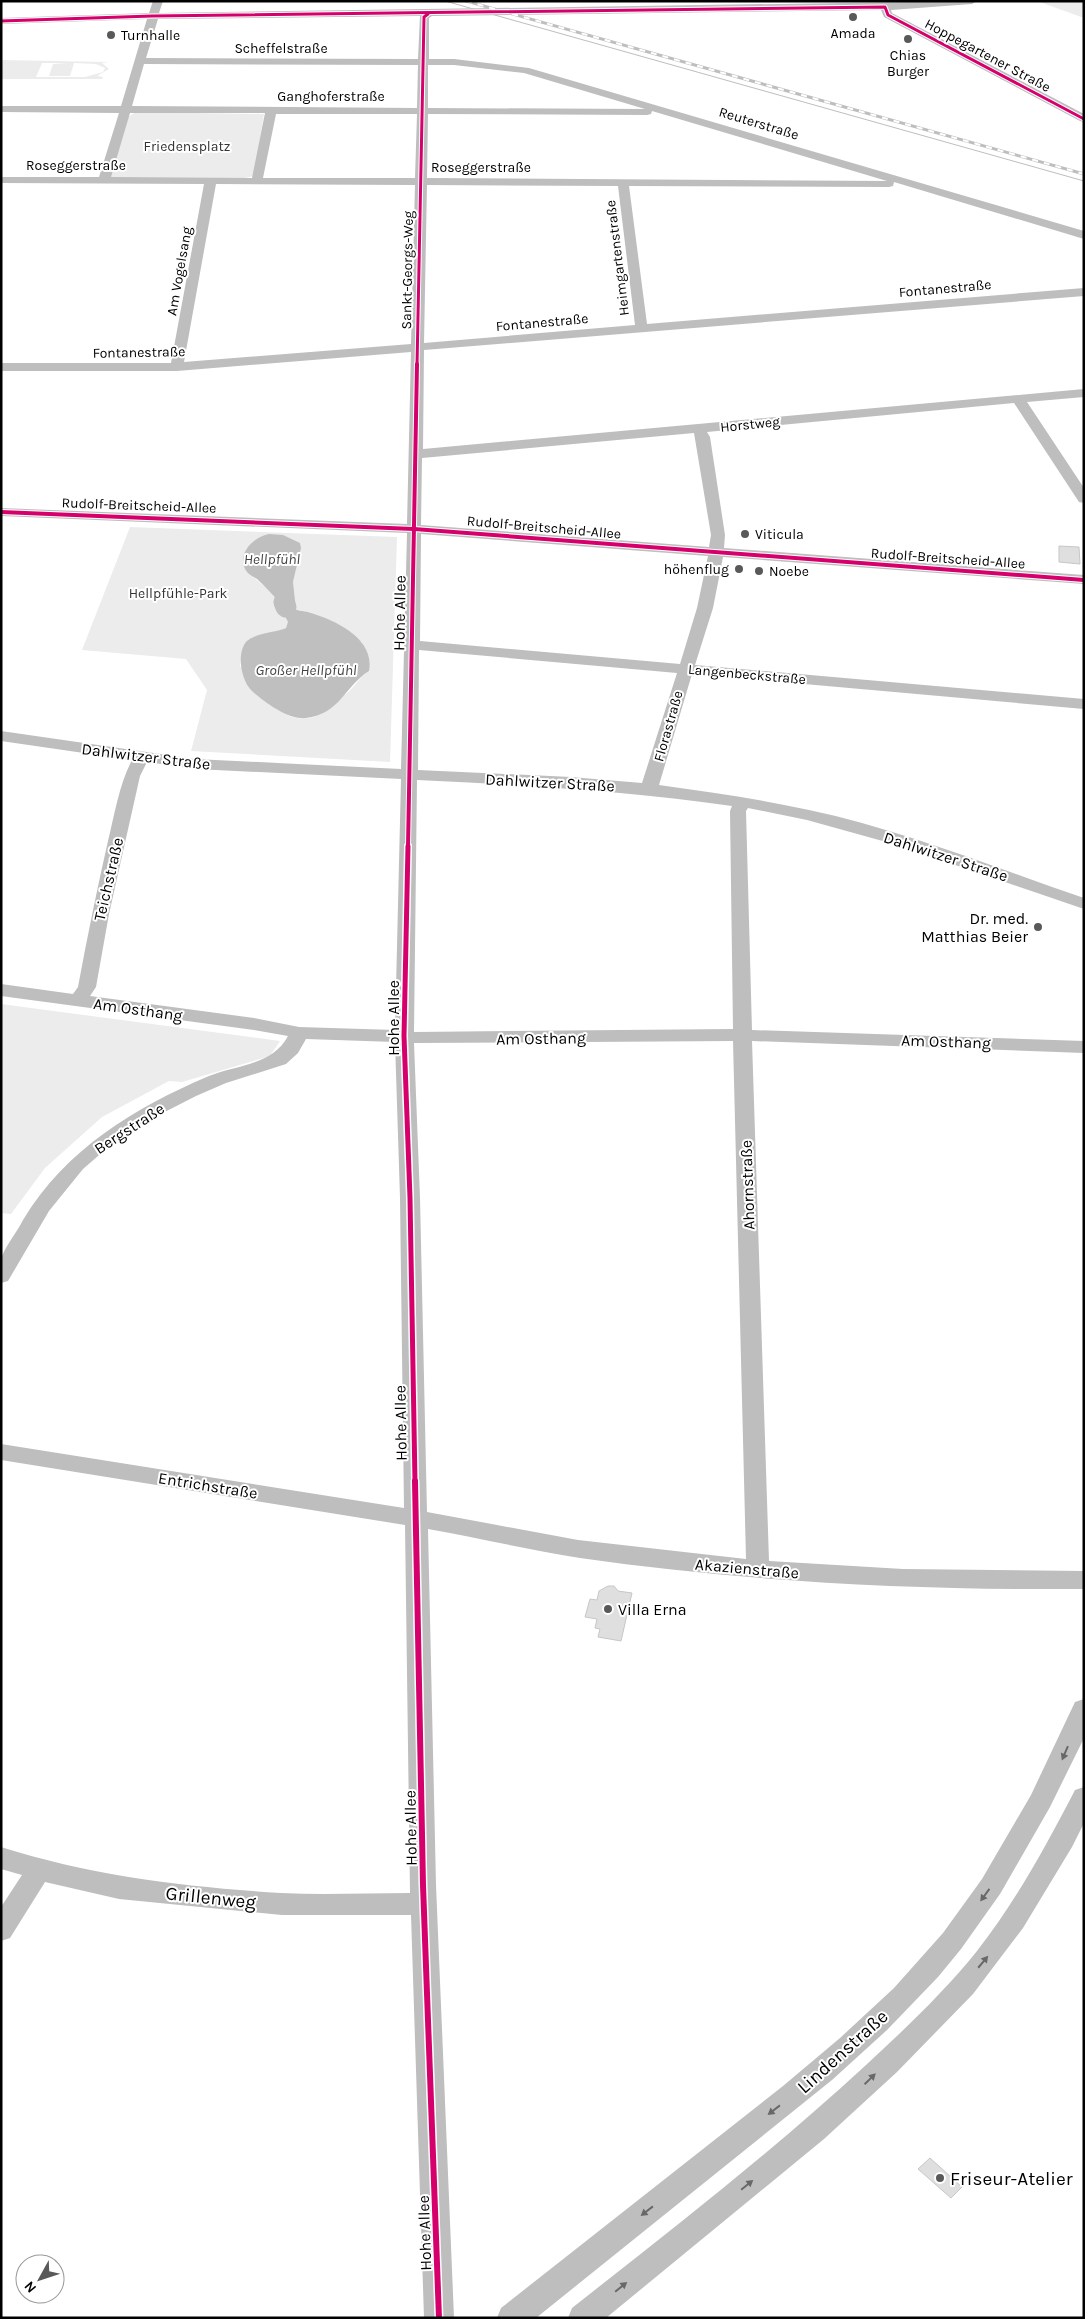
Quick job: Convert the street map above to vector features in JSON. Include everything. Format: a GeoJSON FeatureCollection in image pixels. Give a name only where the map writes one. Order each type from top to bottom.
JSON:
{"type":"FeatureCollection","features":[{"type":"Feature","properties":{"kind":"street"},"geometry":{"type":"LineString","coordinates":[[104,180],[158,1]]}},
{"type":"Feature","properties":{"kind":"street"},"geometry":{"type":"LineString","coordinates":[[566,1],[609,5],[615,10]]}},
{"type":"Feature","properties":{"kind":"street"},"geometry":{"type":"LineString","coordinates":[[1,21],[152,16],[885,7],[972,1]]}},
{"type":"Feature","properties":{"kind":"street","name":"Hoppegartener Straße"},"geometry":{"type":"LineString","coordinates":[[885,7],[888,14],[894,18],[1084,119]]}},
{"type":"Feature","properties":{"kind":"street","name":"Sankt-Georgs-Weg"},"geometry":{"type":"LineString","coordinates":[[414,529],[424,17],[428,14]]}},
{"type":"Feature","properties":{"kind":"street","name":"Scheffelstraße"},"geometry":{"type":"LineString","coordinates":[[140,61],[423,62]]}},
{"type":"Feature","properties":{"kind":"street","name":"Reuterstraße"},"geometry":{"type":"LineString","coordinates":[[423,62],[472,63],[525,70],[1084,235]]}},
{"type":"Feature","properties":{"kind":"street","name":"Ganghoferstraße"},"geometry":{"type":"LineString","coordinates":[[1,109],[639,112],[659,109]]}},
{"type":"Feature","properties":{"kind":"street"},"geometry":{"type":"LineString","coordinates":[[257,180],[271,110]]}},
{"type":"Feature","properties":{"kind":"street","name":"Roseggerstraße"},"geometry":{"type":"LineString","coordinates":[[1,180],[850,184],[894,183],[900,181]]}},
{"type":"Feature","properties":{"kind":"street","name":"Am Vogelsang"},"geometry":{"type":"LineString","coordinates":[[177,367],[211,180]]}},
{"type":"Feature","properties":{"kind":"street","name":"Heimgartenstraße"},"geometry":{"type":"LineString","coordinates":[[623,182],[643,329]]}},
{"type":"Feature","properties":{"kind":"street","name":"Fontanestraße"},"geometry":{"type":"LineString","coordinates":[[1,367],[177,367],[1084,292]]}},
{"type":"Feature","properties":{"kind":"street","name":"Horstweg"},"geometry":{"type":"LineString","coordinates":[[416,454],[1084,393]]}},
{"type":"Feature","properties":{"kind":"street"},"geometry":{"type":"LineString","coordinates":[[1018,399],[1083,496]]}},
{"type":"Feature","properties":{"kind":"street","name":"Florastraße"},"geometry":{"type":"LineString","coordinates":[[650,789],[685,668],[705,608],[716,552],[718,535],[703,438],[699,429]]}},
{"type":"Feature","properties":{"kind":"street","name":"Rudolf-Breitscheid-Allee"},"geometry":{"type":"LineString","coordinates":[[1,512],[414,529],[1084,580]]}},
{"type":"Feature","properties":{"kind":"street","name":"Hohe Allee"},"geometry":{"type":"LineString","coordinates":[[414,529],[404,1036],[410,1208],[414,1518],[424,1904],[439,2318]]}},
{"type":"Feature","properties":{"kind":"street","name":"Langenbeckstraße"},"geometry":{"type":"LineString","coordinates":[[411,645],[1084,704]]}},
{"type":"Feature","properties":{"kind":"street","name":"Dahlwitzer Straße"},"geometry":{"type":"LineString","coordinates":[[1,736],[141,758],[195,764],[571,782],[650,789],[742,802],[809,815],[903,841],[1084,904]]}},
{"type":"Feature","properties":{"kind":"street","name":"Teichstraße"},"geometry":{"type":"LineString","coordinates":[[79,1000],[87,987],[100,914],[132,776],[141,758]]}},
{"type":"Feature","properties":{"kind":"street","name":"Ahornstraße"},"geometry":{"type":"LineString","coordinates":[[742,802],[738,811],[742,1035],[758,1570]]}},
{"type":"Feature","properties":{"kind":"street","name":"Am Osthang"},"geometry":{"type":"LineString","coordinates":[[1,990],[254,1024],[299,1033],[404,1036],[433,1040],[742,1035],[1084,1047]]}},
{"type":"Feature","properties":{"kind":"street","name":"Bergstraße"},"geometry":{"type":"LineString","coordinates":[[1,1276],[41,1208],[76,1165],[91,1152],[142,1116],[189,1092],[219,1079],[279,1060],[291,1049],[299,1033]]}},
{"type":"Feature","properties":{"kind":"street","name":"Entrichstraße"},"geometry":{"type":"LineString","coordinates":[[1,1452],[414,1518]]}},
{"type":"Feature","properties":{"kind":"street","name":"Akazienstraße"},"geometry":{"type":"LineString","coordinates":[[414,1518],[600,1552],[758,1570],[889,1578],[1016,1581],[1084,1580]]}},
{"type":"Feature","properties":{"kind":"street","name":"Lindenstraße"},"geometry":{"type":"LineString","coordinates":[[512,2318],[819,2074],[896,2002],[951,1942],[991,1886],[1020,1840],[1058,1768],[1084,1709]]}},
{"type":"Feature","properties":{"kind":"street"},"geometry":{"type":"LineString","coordinates":[[583,2318],[847,2102],[924,2027],[985,1959],[1025,1904],[1060,1846],[1084,1797]]}},
{"type":"Feature","properties":{"kind":"street","name":"Grillenweg"},"geometry":{"type":"LineString","coordinates":[[1,1858],[39,1870],[119,1888],[282,1904],[424,1904]]}},
{"type":"Feature","properties":{"kind":"street"},"geometry":{"type":"LineString","coordinates":[[1,1930],[39,1870]]}},
{"type":"Feature","properties":{"kind":"green space"},"geometry":{"type":"Polygon","coordinates":[[[1037,1],[1084,1],[1084,18],[1037,1]]]}},
{"type":"Feature","properties":{"kind":"green space"},"geometry":{"type":"Polygon","coordinates":[[[1,60],[109,62],[102,63],[109,69],[97,76],[103,77],[102,79],[1,79],[1,60]],[[42,63],[36,77],[85,77],[103,72],[105,68],[96,64],[74,63],[70,76],[49,76],[53,64],[67,63],[42,63]]]}},
{"type":"Feature","properties":{"kind":"green space","name":"Friedensplatz"},"geometry":{"type":"Polygon","coordinates":[[[136,112],[264,114],[254,176],[240,179],[109,178],[128,117],[136,112]]]}},
{"type":"Feature","properties":{"kind":"green space","name":"Hellpfühle-Park"},"geometry":{"type":"Polygon","coordinates":[[[130,527],[397,537],[390,762],[191,751],[207,690],[186,659],[82,650],[130,527]],[[296,569],[247,572],[268,589],[279,602],[293,582],[296,569]],[[295,610],[286,628],[249,640],[240,666],[275,707],[285,714],[297,718],[309,718],[329,709],[369,671],[362,642],[309,612],[295,610]]]}},
{"type":"Feature","properties":{"kind":"green space"},"geometry":{"type":"Polygon","coordinates":[[[1,1004],[280,1041],[270,1056],[182,1082],[169,1081],[102,1117],[45,1168],[11,1214],[1,1213],[1,1004]]]}},
{"type":"Feature","properties":{"kind":"water","name":"Hellpfühl"},"geometry":{"type":"Polygon","coordinates":[[[269,534],[283,535],[300,543],[301,548],[293,582],[295,601],[279,602],[257,579],[248,573],[244,566],[244,553],[257,539],[269,534]]]}},
{"type":"Feature","properties":{"kind":"water","name":"Großer Hellpfühl"},"geometry":{"type":"Polygon","coordinates":[[[290,606],[297,610],[321,616],[342,626],[360,641],[366,650],[369,660],[369,671],[334,706],[327,711],[306,718],[292,717],[277,710],[252,691],[243,676],[241,663],[242,650],[247,641],[257,636],[286,628],[288,622],[281,608],[290,606]]]}},
{"type":"Feature","properties":{"kind":"building"},"geometry":{"type":"Polygon","coordinates":[[[1059,546],[1079,547],[1080,564],[1059,562],[1059,546]]]}},
{"type":"Feature","properties":{"kind":"building","name":"Villa Erna"},"geometry":{"type":"Polygon","coordinates":[[[608,1586],[614,1586],[618,1591],[632,1593],[621,1641],[598,1637],[600,1629],[595,1628],[597,1619],[585,1617],[590,1599],[597,1600],[599,1591],[608,1586]]]}},
{"type":"Feature","properties":{"kind":"building","name":"Friseur-Atelier"},"geometry":{"type":"Polygon","coordinates":[[[930,2158],[962,2187],[951,2198],[918,2169],[930,2158]]]}},
{"type":"Feature","properties":{"kind":"waterway"},"geometry":{"type":"LineString","coordinates":[[284,602],[286,607]]}},
{"type":"Feature","properties":{"kind":"tram line"},"geometry":{"type":"LineString","coordinates":[[445,1],[1084,181]]}},
{"type":"Feature","properties":{"kind":"railway"},"geometry":{"type":"LineString","coordinates":[[466,1],[1084,174]]}},
{"type":"Feature","properties":{"kind":"cycle path"},"geometry":{"type":"LineString","coordinates":[[1,21],[152,16],[885,7],[888,15],[1084,119]]}},
{"type":"Feature","properties":{"kind":"cycle path"},"geometry":{"type":"LineString","coordinates":[[428,14],[424,17],[404,1036],[410,1198],[423,1885],[439,2318]]}},
{"type":"Feature","properties":{"kind":"cycle path"},"geometry":{"type":"LineString","coordinates":[[1,512],[414,529],[1084,580]]}},
{"type":"Feature","properties":{"kind":"place","name":"Amada"},"geometry":{"type":"Point","coordinates":[853,17]}},
{"type":"Feature","properties":{"kind":"place","name":"Turnhalle"},"geometry":{"type":"Point","coordinates":[111,35]}},
{"type":"Feature","properties":{"kind":"place","name":"Chias Burger"},"geometry":{"type":"Point","coordinates":[908,39]}},
{"type":"Feature","properties":{"kind":"place","name":"Viticula"},"geometry":{"type":"Point","coordinates":[745,534]}},
{"type":"Feature","properties":{"kind":"place","name":"höhenflug"},"geometry":{"type":"Point","coordinates":[739,569]}},
{"type":"Feature","properties":{"kind":"place","name":"Noebe"},"geometry":{"type":"Point","coordinates":[759,571]}},
{"type":"Feature","properties":{"kind":"place","name":"Dr. med. Matthias Beier"},"geometry":{"type":"Point","coordinates":[1038,927]}},
{"type":"Feature","properties":{"kind":"place","name":"Villa Erna"},"geometry":{"type":"Point","coordinates":[608,1609]}},
{"type":"Feature","properties":{"kind":"place","name":"Friseur-Atelier"},"geometry":{"type":"Point","coordinates":[940,2178]}}]}
